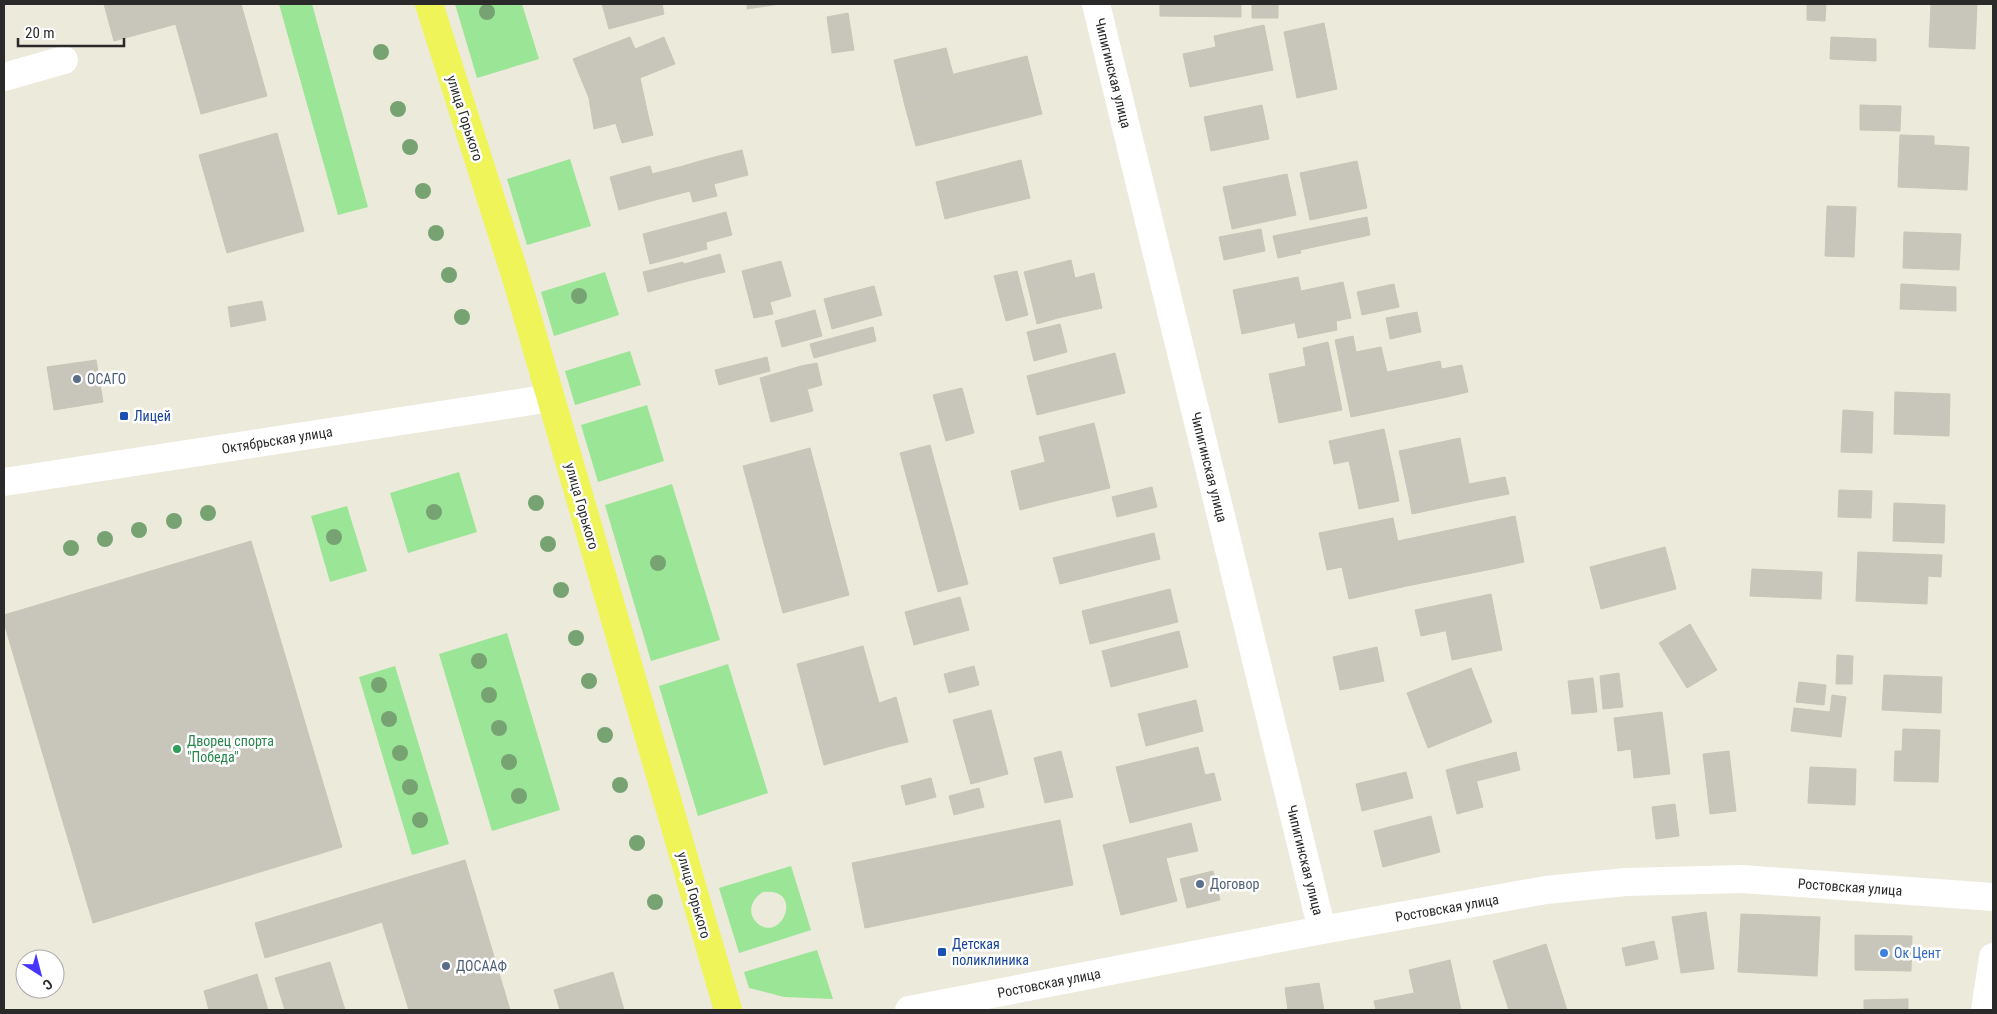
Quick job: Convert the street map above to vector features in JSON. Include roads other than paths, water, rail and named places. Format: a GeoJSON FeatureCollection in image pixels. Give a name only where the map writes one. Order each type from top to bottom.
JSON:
{"type":"FeatureCollection","features":[{"type":"Feature","properties":{"kind":"main road","name":"улица Горького"},"geometry":{"type":"LineString","coordinates":[[429,4],[517,281],[728,1010]]}},
{"type":"Feature","properties":{"kind":"street","name":"Чипигинская улица"},"geometry":{"type":"LineString","coordinates":[[1096,4],[1322,930]]}},
{"type":"Feature","properties":{"kind":"street"},"geometry":{"type":"LineString","coordinates":[[4,77],[64,60]]}},
{"type":"Feature","properties":{"kind":"street","name":"Октябрьская улица"},"geometry":{"type":"LineString","coordinates":[[4,482],[551,398]]}},
{"type":"Feature","properties":{"kind":"street","name":"Ростовская улица"},"geometry":{"type":"LineString","coordinates":[[909,1010],[1322,930],[1546,890],[1635,881],[1742,879],[1993,897]]}},
{"type":"Feature","properties":{"kind":"street"},"geometry":{"type":"LineString","coordinates":[[1985,1010],[1993,957]]}},
{"type":"Feature","properties":{"kind":"place","name":"ОСАГО"},"geometry":{"type":"Point","coordinates":[77,379]}},
{"type":"Feature","properties":{"kind":"place","name":"Лицей"},"geometry":{"type":"Point","coordinates":[124,416]}},
{"type":"Feature","properties":{"kind":"place","name":"Дворец спорта \"Победа\""},"geometry":{"type":"Point","coordinates":[177,749]}},
{"type":"Feature","properties":{"kind":"place","name":"Договор"},"geometry":{"type":"Point","coordinates":[1200,884]}},
{"type":"Feature","properties":{"kind":"place","name":"Детская поликлиника"},"geometry":{"type":"Point","coordinates":[942,952]}},
{"type":"Feature","properties":{"kind":"place","name":"Ок Цент"},"geometry":{"type":"Point","coordinates":[1884,953]}},
{"type":"Feature","properties":{"kind":"place","name":"ДОСААФ"},"geometry":{"type":"Point","coordinates":[446,966]}}]}
